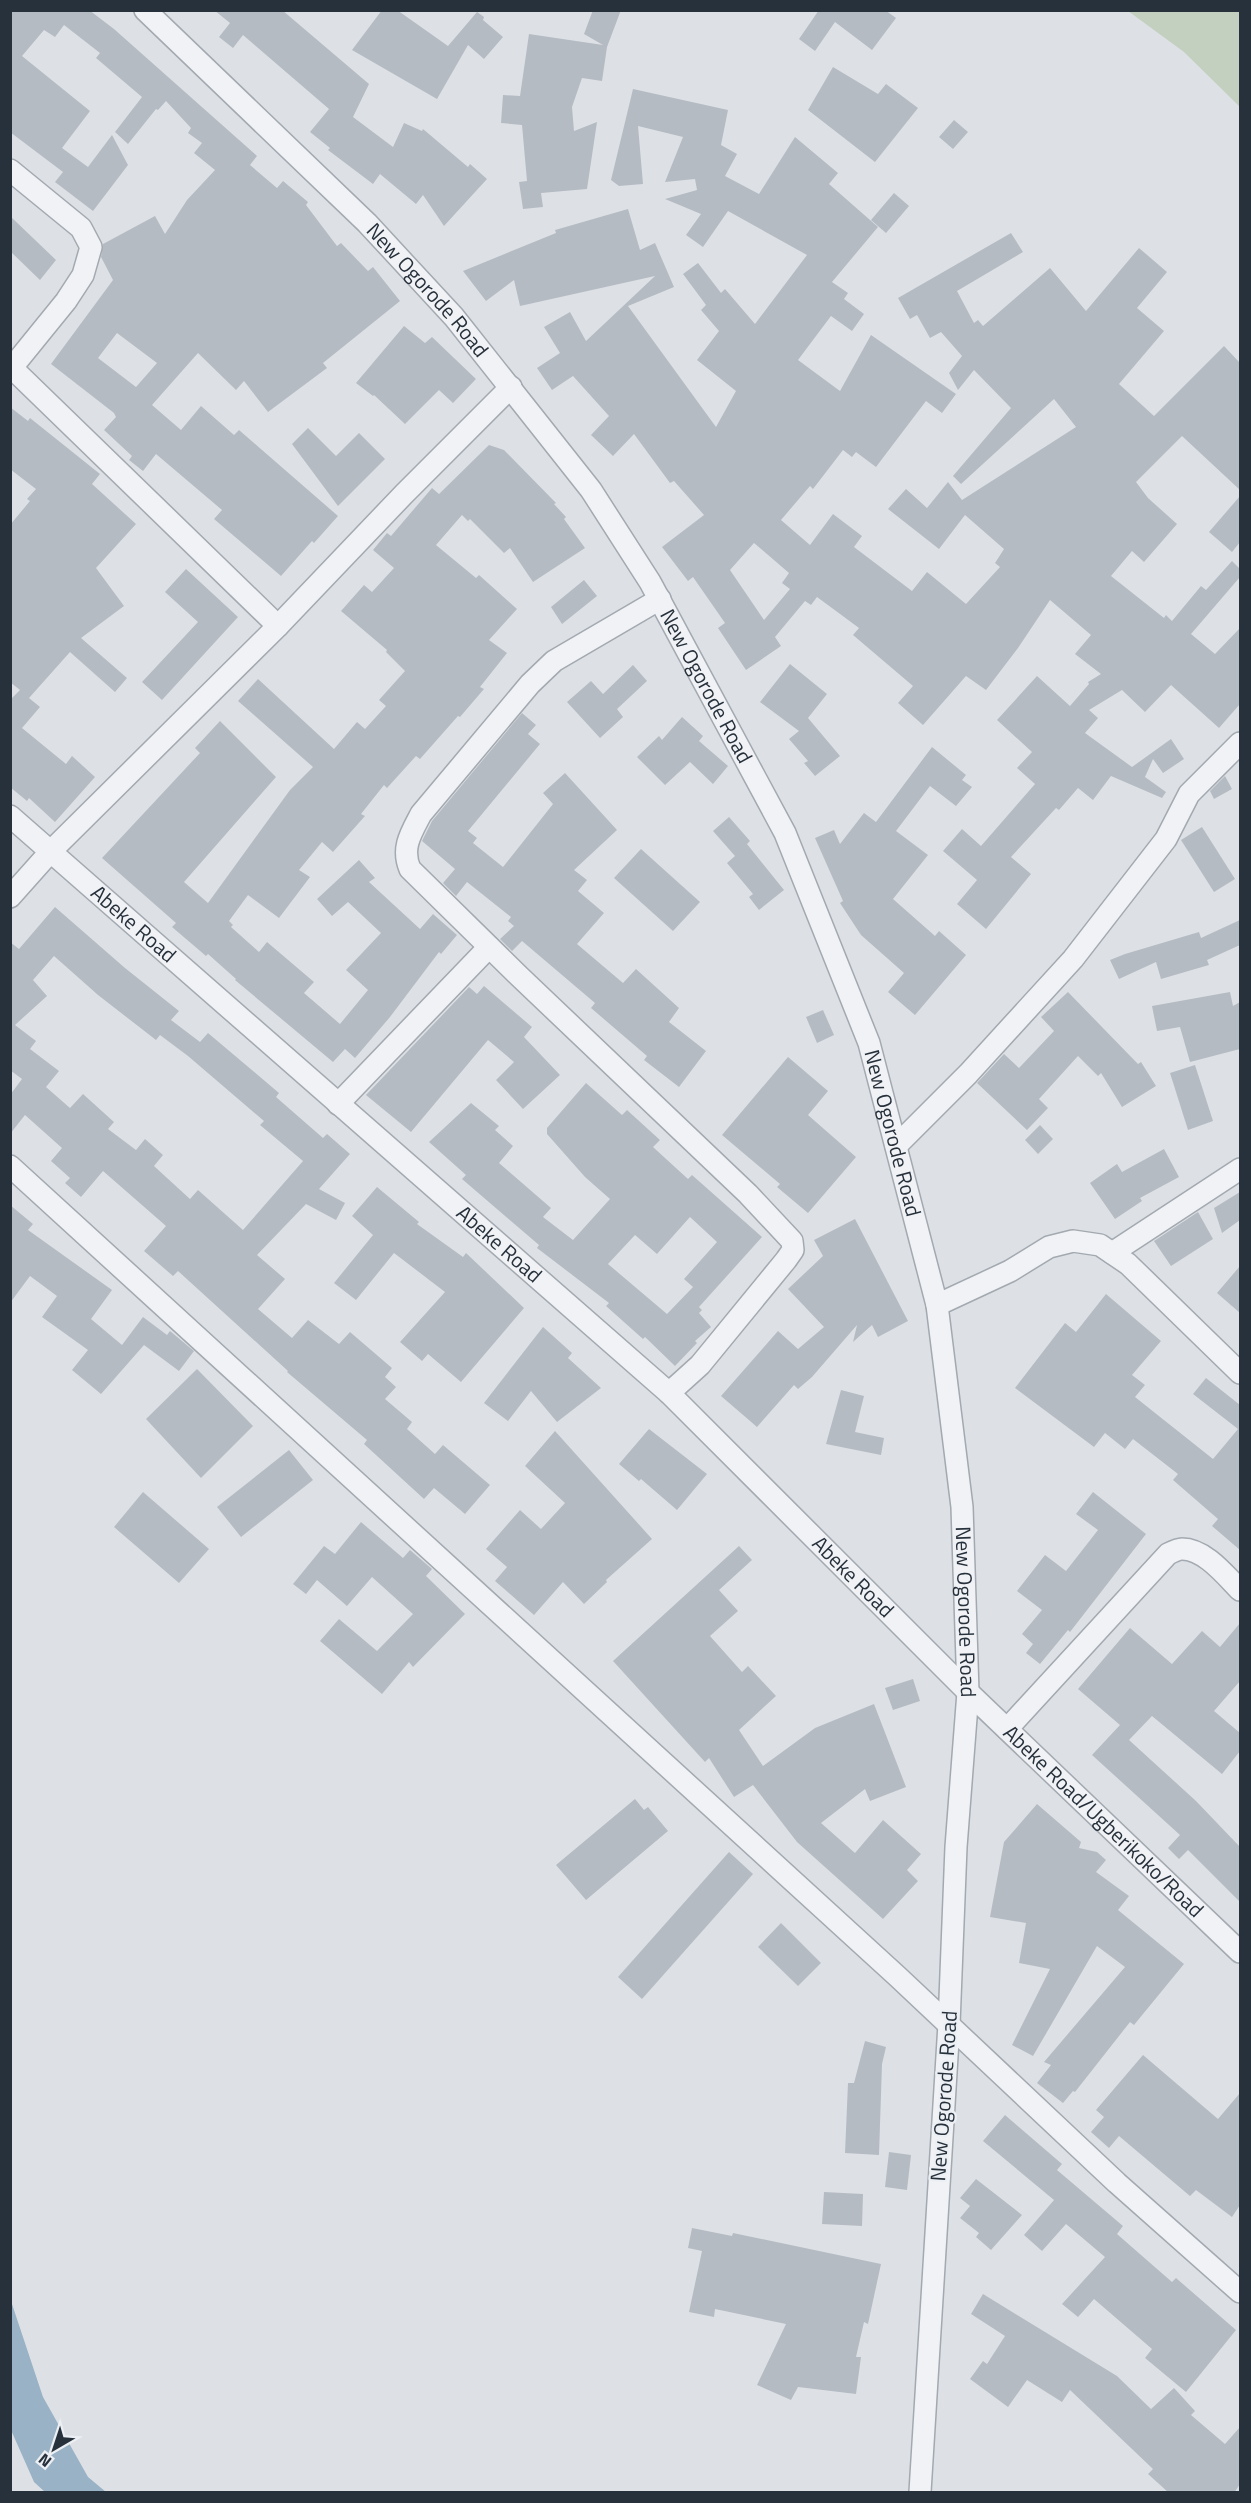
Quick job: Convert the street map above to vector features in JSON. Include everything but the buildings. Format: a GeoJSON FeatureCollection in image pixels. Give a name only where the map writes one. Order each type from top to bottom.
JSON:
{"type":"FeatureCollection","features":[{"type":"Feature","properties":{"kind":"street","name":"New Ogorode Road"},"geometry":{"type":"LineString","coordinates":[[145,10],[367,223],[454,317],[591,490],[660,599],[785,833],[869,1042],[938,1305],[962,1508],[968,1692],[956,1847],[949,2024],[920,2493]]}},
{"type":"Feature","properties":{"kind":"street"},"geometry":{"type":"LineString","coordinates":[[10,170],[81,228],[91,247],[83,275],[66,301],[11,369],[278,626]]}},
{"type":"Feature","properties":{"kind":"street"},"geometry":{"type":"LineString","coordinates":[[10,897],[51,851],[278,626],[404,494],[511,387]]}},
{"type":"Feature","properties":{"kind":"street"},"geometry":{"type":"LineString","coordinates":[[660,599],[555,661],[530,684],[421,814],[408,838],[405,857],[410,868],[489,947],[748,1194],[792,1241],[793,1250],[786,1260],[700,1365],[669,1393]]}},
{"type":"Feature","properties":{"kind":"street"},"geometry":{"type":"LineString","coordinates":[[896,1146],[968,1074],[1073,959],[1166,839],[1189,794],[1240,742]]}},
{"type":"Feature","properties":{"kind":"street","name":"Abeke Road"},"geometry":{"type":"LineString","coordinates":[[10,816],[669,1393],[968,1692]]}},
{"type":"Feature","properties":{"kind":"street"},"geometry":{"type":"LineString","coordinates":[[338,1104],[489,947]]}},
{"type":"Feature","properties":{"kind":"street"},"geometry":{"type":"LineString","coordinates":[[10,1166],[949,2024],[1117,2183],[1240,2292]]}},
{"type":"Feature","properties":{"kind":"street"},"geometry":{"type":"LineString","coordinates":[[1112,1253],[1240,1169]]}},
{"type":"Feature","properties":{"kind":"street"},"geometry":{"type":"LineString","coordinates":[[938,1305],[1010,1271],[1049,1247],[1073,1241],[1100,1245],[1128,1264],[1240,1373]]}},
{"type":"Feature","properties":{"kind":"street"},"geometry":{"type":"LineString","coordinates":[[1007,1729],[1168,1554],[1182,1549],[1197,1554],[1210,1561],[1240,1590]]}},
{"type":"Feature","properties":{"kind":"street","name":"Abeke Road/Ugberikoko/Road"},"geometry":{"type":"LineString","coordinates":[[968,1692],[1240,1952]]}},
{"type":"Feature","properties":{"kind":"green space"},"geometry":{"type":"Polygon","coordinates":[[[1128,11],[1240,11],[1240,107],[1184,52],[1128,11]]]}},
{"type":"Feature","properties":{"kind":"water"},"geometry":{"type":"Polygon","coordinates":[[[10,2298],[43,2397],[88,2477],[106,2492],[45,2492],[34,2482],[11,2430],[10,2298]]]}}]}
